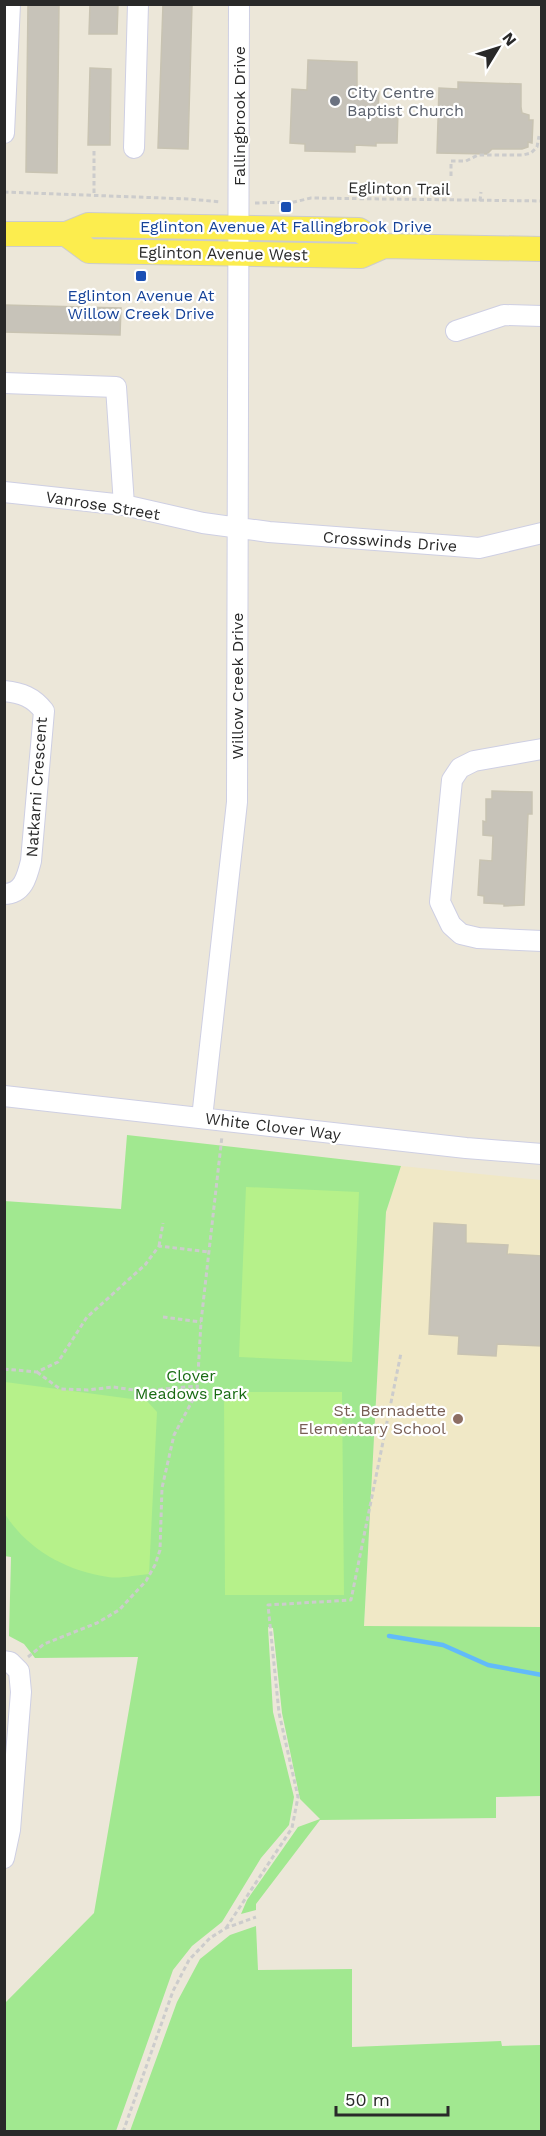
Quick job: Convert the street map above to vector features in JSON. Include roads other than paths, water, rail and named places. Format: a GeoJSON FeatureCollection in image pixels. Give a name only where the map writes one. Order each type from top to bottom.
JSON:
{"type":"FeatureCollection","features":[{"type":"Feature","properties":{"kind":"main road","name":"Eglinton Avenue West"},"geometry":{"type":"LineString","coordinates":[[4,234],[66,234],[88,225],[359,230],[384,246]]}},
{"type":"Feature","properties":{"kind":"main road","name":"Eglinton Avenue West"},"geometry":{"type":"LineString","coordinates":[[66,234],[88,251],[362,256],[384,246],[542,249]]}},
{"type":"Feature","properties":{"kind":"street"},"geometry":{"type":"LineString","coordinates":[[4,133],[10,4]]}},
{"type":"Feature","properties":{"kind":"street"},"geometry":{"type":"LineString","coordinates":[[134,148],[138,4]]}},
{"type":"Feature","properties":{"kind":"street","name":"Fallingbrook Drive"},"geometry":{"type":"LineString","coordinates":[[238,253],[239,4]]}},
{"type":"Feature","properties":{"kind":"street","name":"Willow Creek Drive"},"geometry":{"type":"LineString","coordinates":[[202,1118],[237,801],[238,253]]}},
{"type":"Feature","properties":{"kind":"street"},"geometry":{"type":"LineString","coordinates":[[456,331],[504,315],[542,316]]}},
{"type":"Feature","properties":{"kind":"street"},"geometry":{"type":"LineString","coordinates":[[4,383],[116,387],[124,505]]}},
{"type":"Feature","properties":{"kind":"street","name":"Vanrose Street"},"geometry":{"type":"LineString","coordinates":[[4,492],[124,505],[202,523],[237,528]]}},
{"type":"Feature","properties":{"kind":"street","name":"Crosswinds Drive"},"geometry":{"type":"LineString","coordinates":[[237,528],[479,548],[542,533]]}},
{"type":"Feature","properties":{"kind":"street","name":"Natkarni Crescent"},"geometry":{"type":"LineString","coordinates":[[4,691],[19,693],[36,700],[44,711],[31,861],[27,878],[19,890],[4,894]]}},
{"type":"Feature","properties":{"kind":"street"},"geometry":{"type":"LineString","coordinates":[[542,749],[474,761],[460,768],[452,780],[440,902],[451,924],[461,934],[478,938],[542,940]]}},
{"type":"Feature","properties":{"kind":"street","name":"White Clover Way"},"geometry":{"type":"LineString","coordinates":[[4,1096],[454,1147],[542,1154]]}},
{"type":"Feature","properties":{"kind":"street"},"geometry":{"type":"LineString","coordinates":[[4,1858],[10,1830],[21,1704],[12,1666]]}},
{"type":"Feature","properties":{"kind":"waterway"},"geometry":{"type":"LineString","coordinates":[[389,1636],[443,1645],[488,1665],[542,1675]]}},
{"type":"Feature","properties":{"kind":"place","name":"City Centre Baptist Church"},"geometry":{"type":"Point","coordinates":[335,101]}},
{"type":"Feature","properties":{"kind":"place","name":"Eglinton Avenue At Fallingbrook Drive"},"geometry":{"type":"Point","coordinates":[286,207]}},
{"type":"Feature","properties":{"kind":"place","name":"Eglinton Avenue At Willow Creek Drive"},"geometry":{"type":"Point","coordinates":[141,276]}},
{"type":"Feature","properties":{"kind":"place","name":"St. Bernadette Elementary School"},"geometry":{"type":"Point","coordinates":[458,1419]}},
{"type":"Feature","properties":{"kind":"park label","name":"Clover Meadows Park"},"geometry":{"type":"Point","coordinates":[191,1384]}}]}
